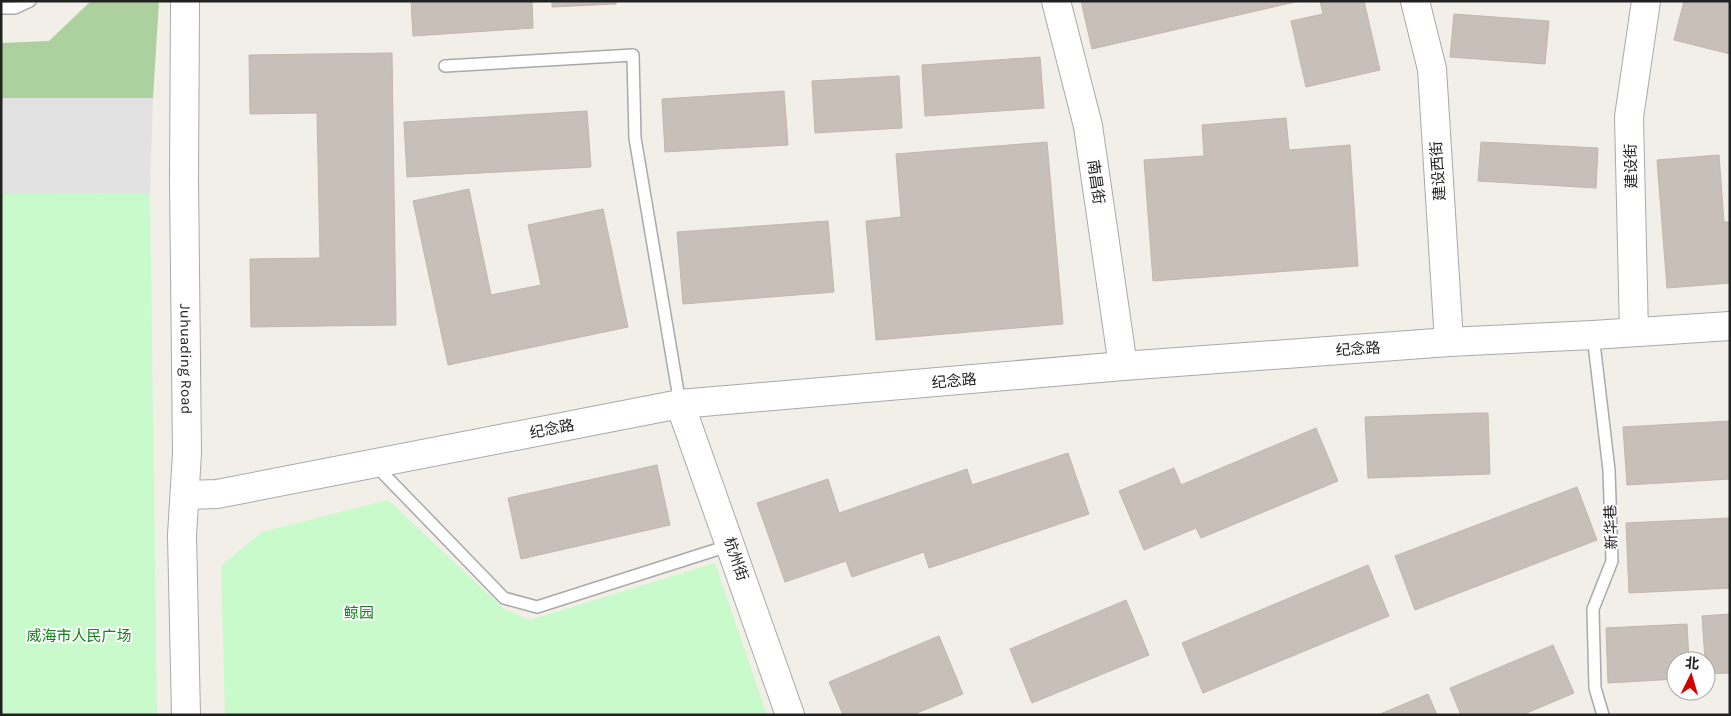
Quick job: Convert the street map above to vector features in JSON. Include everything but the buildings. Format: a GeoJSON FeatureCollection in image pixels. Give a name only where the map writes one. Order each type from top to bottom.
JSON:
{"type":"FeatureCollection","features":[{"type":"Feature","properties":{"kind":"street","name":"Juhuading Road"},"geometry":{"type":"LineString","coordinates":[[186,1],[186,495],[182,535],[186,715]]}},
{"type":"Feature","properties":{"kind":"street","name":"南昌街"},"geometry":{"type":"LineString","coordinates":[[1056,1],[1088,126],[1123,366]]}},
{"type":"Feature","properties":{"kind":"street","name":"建设西街"},"geometry":{"type":"LineString","coordinates":[[1415,1],[1432,69],[1450,342]]}},
{"type":"Feature","properties":{"kind":"street","name":"建设街"},"geometry":{"type":"LineString","coordinates":[[1634,332],[1629,117],[1646,1]]}},
{"type":"Feature","properties":{"kind":"street","name":"纪念路"},"geometry":{"type":"LineString","coordinates":[[186,495],[217,494],[680,404],[1123,366],[1450,342],[1730,326]]}},
{"type":"Feature","properties":{"kind":"street","name":"杭州街"},"geometry":{"type":"LineString","coordinates":[[680,404],[790,715]]}},
{"type":"Feature","properties":{"kind":"lane"},"geometry":{"type":"LineString","coordinates":[[1,8],[15,8],[30,1]]}},
{"type":"Feature","properties":{"kind":"lane"},"geometry":{"type":"LineString","coordinates":[[445,66],[633,55],[635,138],[680,404]]}},
{"type":"Feature","properties":{"kind":"lane","name":"新华巷"},"geometry":{"type":"LineString","coordinates":[[1593,335],[1609,470],[1612,561],[1593,609],[1595,688],[1603,715]]}},
{"type":"Feature","properties":{"kind":"lane"},"geometry":{"type":"LineString","coordinates":[[374,463],[504,598],[537,607],[731,545]]}},
{"type":"Feature","properties":{"kind":"green space"},"geometry":{"type":"Polygon","coordinates":[[[91,1],[159,1],[153,98],[1,98],[1,43],[49,41],[91,1]]]}},
{"type":"Feature","properties":{"kind":"green space","name":"威海市人民广场"},"geometry":{"type":"Polygon","coordinates":[[[150,193],[157,715],[1,715],[1,194],[150,193]]]}},
{"type":"Feature","properties":{"kind":"green space","name":"鲸园"},"geometry":{"type":"Polygon","coordinates":[[[388,500],[504,609],[530,620],[715,563],[767,715],[225,715],[221,566],[262,532],[388,500]]]}},
{"type":"Feature","properties":{"kind":"shaded area"},"geometry":{"type":"Polygon","coordinates":[[[1,98],[153,98],[150,193],[1,194],[1,98]]]}}]}
